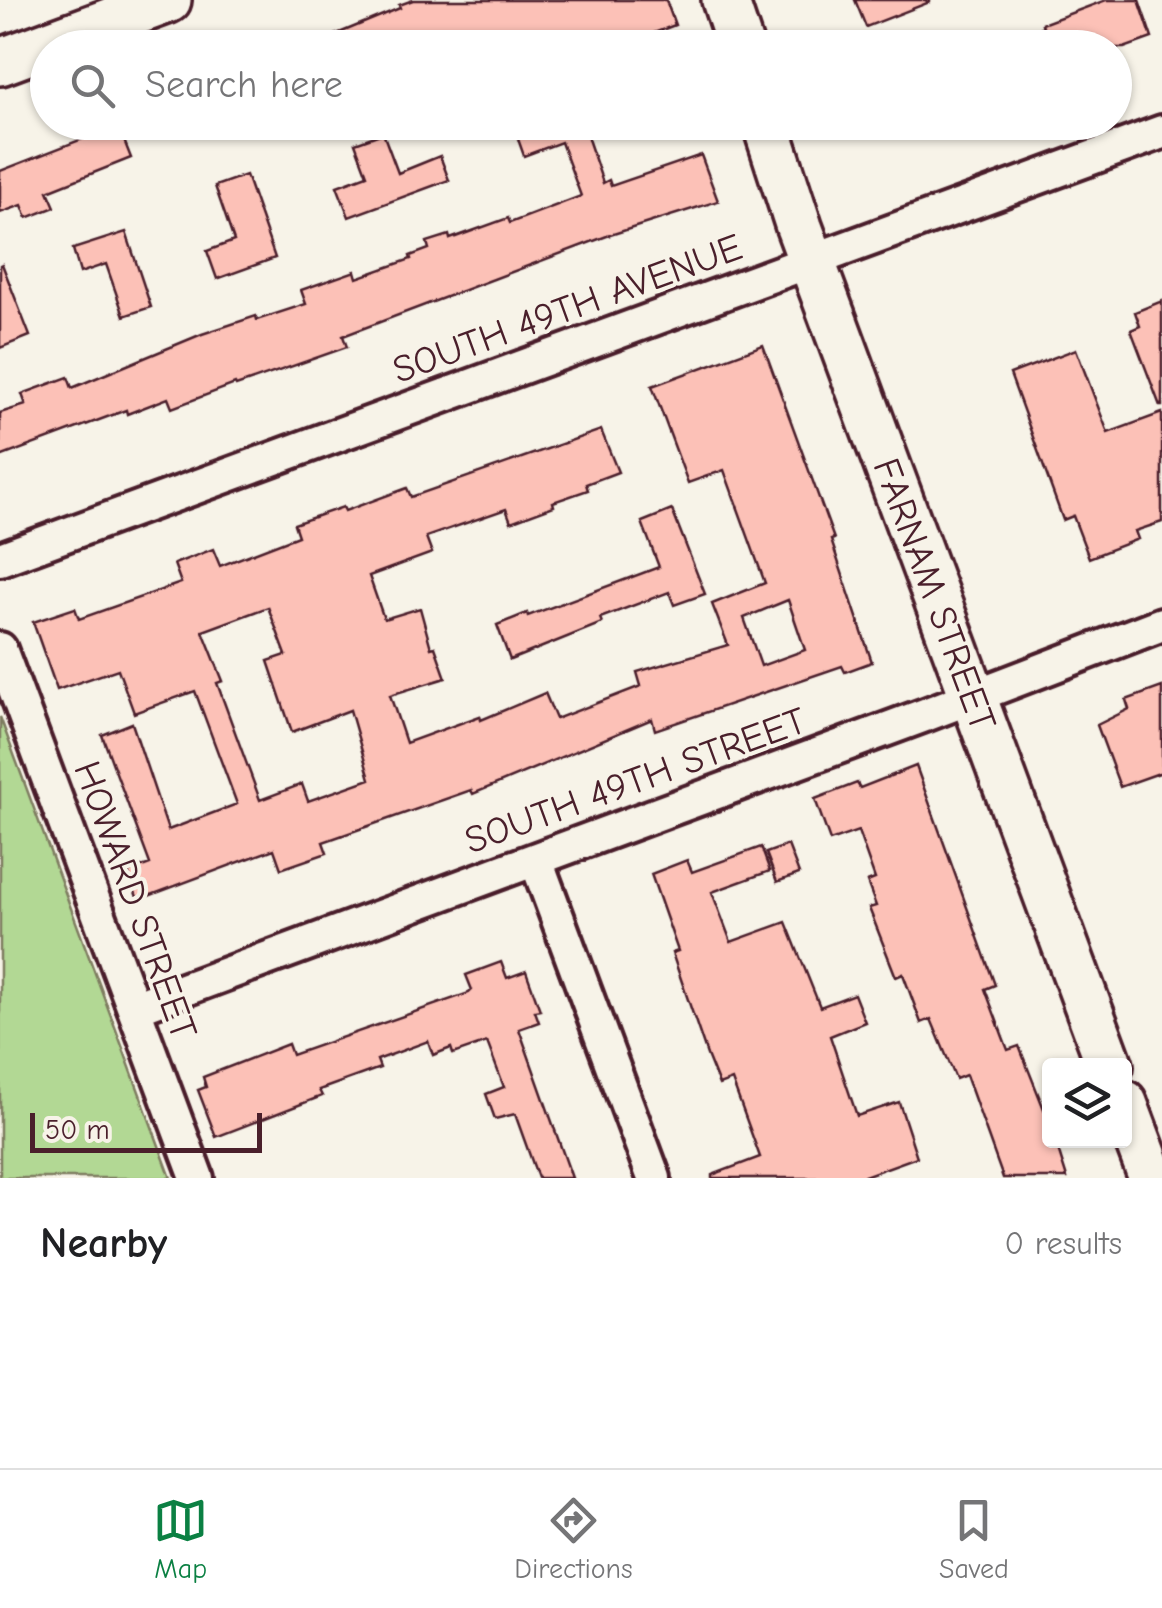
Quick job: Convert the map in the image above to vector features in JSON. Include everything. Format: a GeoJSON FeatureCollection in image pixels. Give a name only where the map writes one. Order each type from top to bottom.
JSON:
{"type":"FeatureCollection","features":[{"type":"Feature","properties":{"kind":"main road"},"geometry":{"type":"LineString","coordinates":[[87,30],[168,0]]}},
{"type":"Feature","properties":{"kind":"main road"},"geometry":{"type":"LineString","coordinates":[[726,0],[735,30]]}},
{"type":"Feature","properties":{"kind":"main road"},"geometry":{"type":"LineString","coordinates":[[0,62],[30,51]]}},
{"type":"Feature","properties":{"kind":"main road","name":"FARNAM STREET"},"geometry":{"type":"LineString","coordinates":[[771,140],[812,261],[1107,1058]]}},
{"type":"Feature","properties":{"kind":"main road"},"geometry":{"type":"LineString","coordinates":[[1132,1124],[1152,1178]]}},
{"type":"Feature","properties":{"kind":"street","name":"SOUTH 49TH AVENUE"},"geometry":{"type":"LineString","coordinates":[[0,558],[1162,132]]}},
{"type":"Feature","properties":{"kind":"street","name":"SOUTH 49TH STREET"},"geometry":{"type":"LineString","coordinates":[[134,1008],[1162,624]]}},
{"type":"Feature","properties":{"kind":"street","name":"HOWARD STREET"},"geometry":{"type":"LineString","coordinates":[[0,650],[197,1178]]}},
{"type":"Feature","properties":{"kind":"street"},"geometry":{"type":"LineString","coordinates":[[536,860],[654,1178]]}},
{"type":"Feature","properties":{"kind":"green space"},"geometry":{"type":"Polygon","coordinates":[[[0,717],[171,1178],[0,1178],[0,717]]]}},
{"type":"Feature","properties":{"kind":"building"},"geometry":{"type":"Polygon","coordinates":[[[413,0],[666,0],[675,25],[662,30],[347,30],[400,8],[399,5],[413,0]]]}},
{"type":"Feature","properties":{"kind":"building"},"geometry":{"type":"Polygon","coordinates":[[[855,0],[930,0],[930,2],[866,27],[855,0]]]}},
{"type":"Feature","properties":{"kind":"building"},"geometry":{"type":"Polygon","coordinates":[[[1106,0],[1139,0],[1152,38],[1132,45],[1132,30],[1036,30],[1042,24],[1106,0]]]}},
{"type":"Feature","properties":{"kind":"building"},"geometry":{"type":"Polygon","coordinates":[[[80,140],[124,140],[131,158],[48,191],[55,207],[27,218],[22,205],[0,213],[0,171],[80,140]]]}},
{"type":"Feature","properties":{"kind":"building"},"geometry":{"type":"Polygon","coordinates":[[[386,140],[398,173],[440,156],[449,180],[349,217],[337,186],[367,175],[355,143],[386,140]]]}},
{"type":"Feature","properties":{"kind":"building"},"geometry":{"type":"Polygon","coordinates":[[[518,140],[588,140],[603,183],[609,180],[611,186],[701,155],[718,201],[607,236],[343,336],[347,347],[172,408],[168,398],[127,414],[126,410],[0,457],[0,413],[26,405],[22,394],[68,377],[72,388],[202,334],[306,304],[301,290],[355,271],[357,278],[411,259],[410,256],[429,249],[427,242],[449,235],[450,239],[508,218],[510,223],[581,196],[561,142],[524,156],[518,140]]]}},
{"type":"Feature","properties":{"kind":"building"},"geometry":{"type":"Polygon","coordinates":[[[246,175],[275,258],[217,279],[207,251],[234,241],[215,186],[246,175]]]}},
{"type":"Feature","properties":{"kind":"building"},"geometry":{"type":"Polygon","coordinates":[[[126,232],[151,307],[124,316],[106,264],[80,273],[73,249],[126,232]]]}},
{"type":"Feature","properties":{"kind":"building"},"geometry":{"type":"Polygon","coordinates":[[[0,265],[30,336],[0,348],[0,265]]]}},
{"type":"Feature","properties":{"kind":"building"},"geometry":{"type":"Polygon","coordinates":[[[1162,301],[1160,406],[1131,330],[1140,326],[1135,312],[1162,301]]]}},
{"type":"Feature","properties":{"kind":"building"},"geometry":{"type":"Polygon","coordinates":[[[763,345],[834,539],[831,540],[872,662],[845,672],[842,666],[655,730],[652,719],[473,794],[471,790],[323,842],[327,853],[281,869],[274,849],[138,900],[128,872],[150,864],[102,735],[132,723],[168,830],[237,804],[195,691],[134,713],[118,669],[57,690],[33,622],[75,608],[79,619],[181,583],[174,564],[213,549],[220,566],[298,536],[294,524],[343,507],[345,511],[407,488],[411,497],[601,430],[618,472],[586,484],[588,490],[553,502],[554,506],[511,522],[506,509],[426,537],[432,553],[369,576],[384,619],[420,608],[431,648],[435,647],[446,678],[390,695],[406,743],[480,716],[481,720],[545,693],[556,719],[641,686],[637,672],[728,645],[712,604],[765,583],[724,470],[688,483],[652,386],[763,345]],[[788,600],[744,618],[761,666],[805,650],[788,600]],[[268,607],[203,631],[223,681],[217,683],[260,800],[302,784],[308,801],[370,779],[350,710],[292,732],[268,661],[286,655],[268,607]]]}},
{"type":"Feature","properties":{"kind":"building"},"geometry":{"type":"Polygon","coordinates":[[[1076,349],[1108,433],[1162,413],[1162,522],[1135,531],[1138,539],[1089,558],[1073,516],[1063,520],[1010,374],[1076,349]]]}},
{"type":"Feature","properties":{"kind":"building"},"geometry":{"type":"Polygon","coordinates":[[[672,510],[705,594],[674,605],[669,592],[600,618],[602,623],[510,660],[497,625],[659,567],[642,522],[672,510]]]}},
{"type":"Feature","properties":{"kind":"building"},"geometry":{"type":"Polygon","coordinates":[[[1162,687],[1162,772],[1120,787],[1097,725],[1129,709],[1126,700],[1162,687]]]}},
{"type":"Feature","properties":{"kind":"building"},"geometry":{"type":"Polygon","coordinates":[[[916,766],[995,985],[985,989],[1008,1050],[1019,1046],[1042,1104],[1042,1148],[1058,1148],[1067,1178],[1003,1178],[966,1075],[956,1079],[931,1019],[921,1023],[903,974],[896,977],[869,908],[876,906],[867,882],[875,879],[858,831],[830,841],[815,799],[857,783],[860,788],[916,766]]]}},
{"type":"Feature","properties":{"kind":"building"},"geometry":{"type":"Polygon","coordinates":[[[788,845],[799,874],[777,882],[766,853],[788,845]]]}},
{"type":"Feature","properties":{"kind":"building"},"geometry":{"type":"Polygon","coordinates":[[[761,847],[770,871],[712,892],[731,942],[786,922],[820,1007],[854,994],[865,1022],[830,1036],[857,1116],[899,1102],[917,1157],[859,1178],[712,1178],[760,1157],[732,1080],[719,1085],[707,1055],[672,953],[678,951],[651,874],[687,860],[692,872],[761,847]]]}},
{"type":"Feature","properties":{"kind":"building"},"geometry":{"type":"Polygon","coordinates":[[[501,962],[507,978],[526,971],[540,1010],[535,1011],[539,1022],[519,1029],[572,1178],[538,1178],[515,1114],[495,1119],[486,1094],[504,1087],[487,1042],[453,1054],[451,1048],[433,1055],[428,1041],[377,1060],[380,1068],[319,1090],[322,1096],[216,1137],[198,1090],[206,1087],[203,1077],[288,1044],[292,1055],[469,993],[472,990],[466,975],[501,962]]]}}]}
